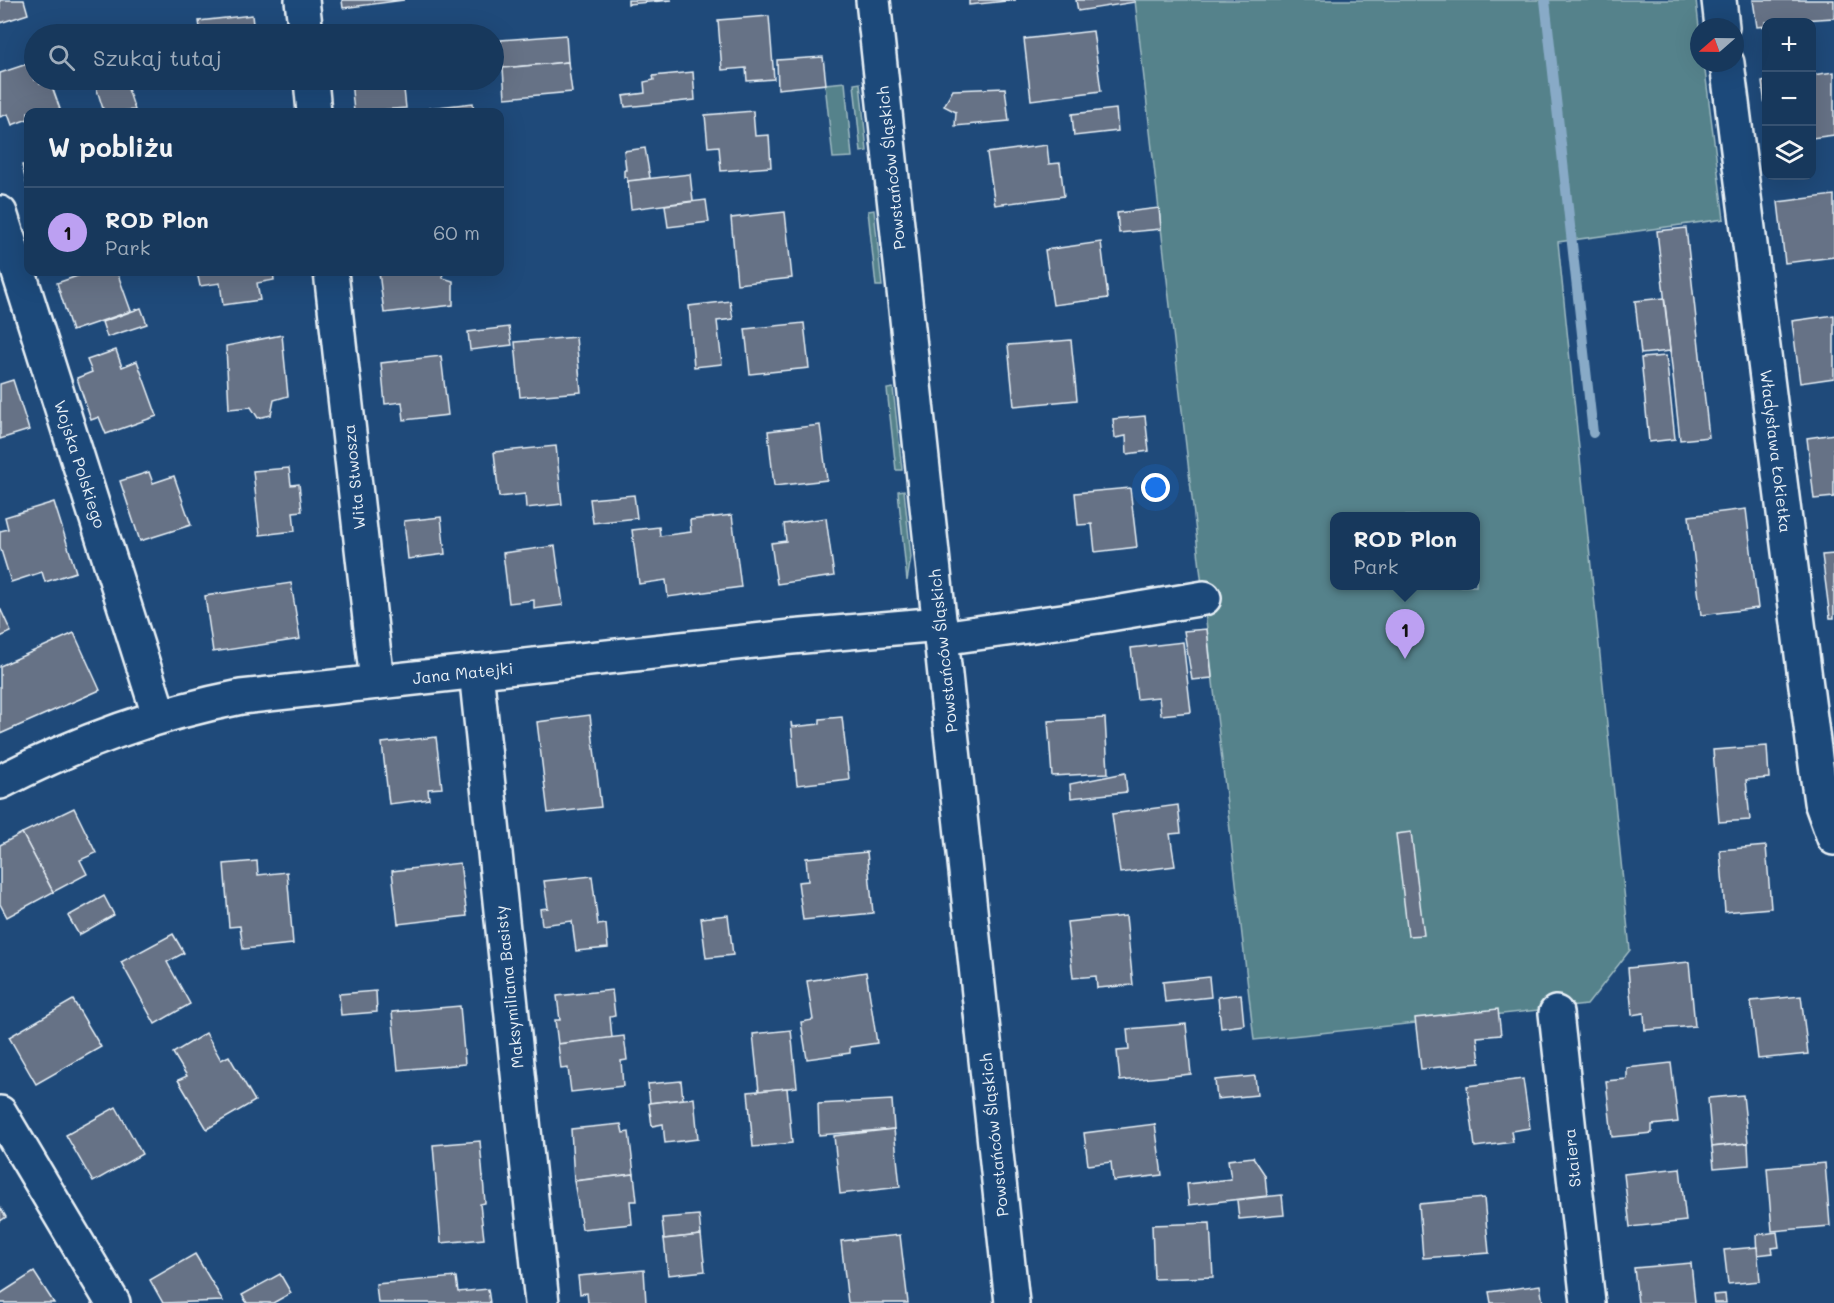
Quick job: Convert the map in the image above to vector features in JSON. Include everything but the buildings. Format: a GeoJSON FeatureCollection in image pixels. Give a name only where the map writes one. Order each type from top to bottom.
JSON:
{"type":"FeatureCollection","features":[{"type":"Feature","properties":{"kind":"street"},"geometry":{"type":"LineString","coordinates":[[302,0],[305,24]]}},
{"type":"Feature","properties":{"kind":"street","name":"Powstańców Śląskich"},"geometry":{"type":"LineString","coordinates":[[873,0],[1012,1303]]}},
{"type":"Feature","properties":{"kind":"street"},"geometry":{"type":"LineString","coordinates":[[1719,0],[1721,18]]}},
{"type":"Feature","properties":{"kind":"street","name":"Władysława Łokietka"},"geometry":{"type":"LineString","coordinates":[[1728,72],[1821,802],[1834,838]]}},
{"type":"Feature","properties":{"kind":"street"},"geometry":{"type":"LineString","coordinates":[[312,90],[314,108]]}},
{"type":"Feature","properties":{"kind":"street","name":"Wojska Polskiego"},"geometry":{"type":"LineString","coordinates":[[0,213],[159,715]]}},
{"type":"Feature","properties":{"kind":"street","name":"Wita Stwosza"},"geometry":{"type":"LineString","coordinates":[[332,276],[377,682]]}},
{"type":"Feature","properties":{"kind":"street","name":"Jana Matejki"},"geometry":{"type":"LineString","coordinates":[[0,782],[109,732],[159,715],[241,697],[791,637],[941,631],[1098,616],[1204,598]]}},
{"type":"Feature","properties":{"kind":"street","name":"Maksymiliana Basisty"},"geometry":{"type":"LineString","coordinates":[[476,671],[542,1303]]}},
{"type":"Feature","properties":{"kind":"street","name":"Staiera"},"geometry":{"type":"LineString","coordinates":[[1556,1013],[1588,1303]]}},
{"type":"Feature","properties":{"kind":"street"},"geometry":{"type":"LineString","coordinates":[[0,1113],[113,1303]]}},
{"type":"Feature","properties":{"kind":"green space"},"geometry":{"type":"Polygon","coordinates":[[[1135,0],[1696,0],[1698,18],[1690,18],[1690,72],[1705,72],[1724,219],[1558,242],[1630,950],[1587,1005],[1254,1040],[1135,0]]]}},
{"type":"Feature","properties":{"kind":"green space"},"geometry":{"type":"Polygon","coordinates":[[[845,82],[852,157],[833,158],[825,84],[845,82]]]}},
{"type":"Feature","properties":{"kind":"green space"},"geometry":{"type":"Polygon","coordinates":[[[860,83],[867,151],[861,152],[854,84],[860,83]]]}},
{"type":"Feature","properties":{"kind":"green space"},"geometry":{"type":"Polygon","coordinates":[[[874,210],[882,286],[876,286],[868,211],[874,210]]]}},
{"type":"Feature","properties":{"kind":"green space"},"geometry":{"type":"Polygon","coordinates":[[[893,388],[902,470],[896,470],[887,389],[893,388]]]}},
{"type":"Feature","properties":{"kind":"green space"},"geometry":{"type":"Polygon","coordinates":[[[904,490],[911,557],[907,581],[898,491],[904,490]]]}},
{"type":"Feature","properties":{"kind":"waterway"},"geometry":{"type":"LineString","coordinates":[[1545,0],[1593,433]]}},
{"type":"Feature","properties":{"kind":"place","name":"ROD Plon"},"geometry":{"type":"Point","coordinates":[1405,659]}}]}
